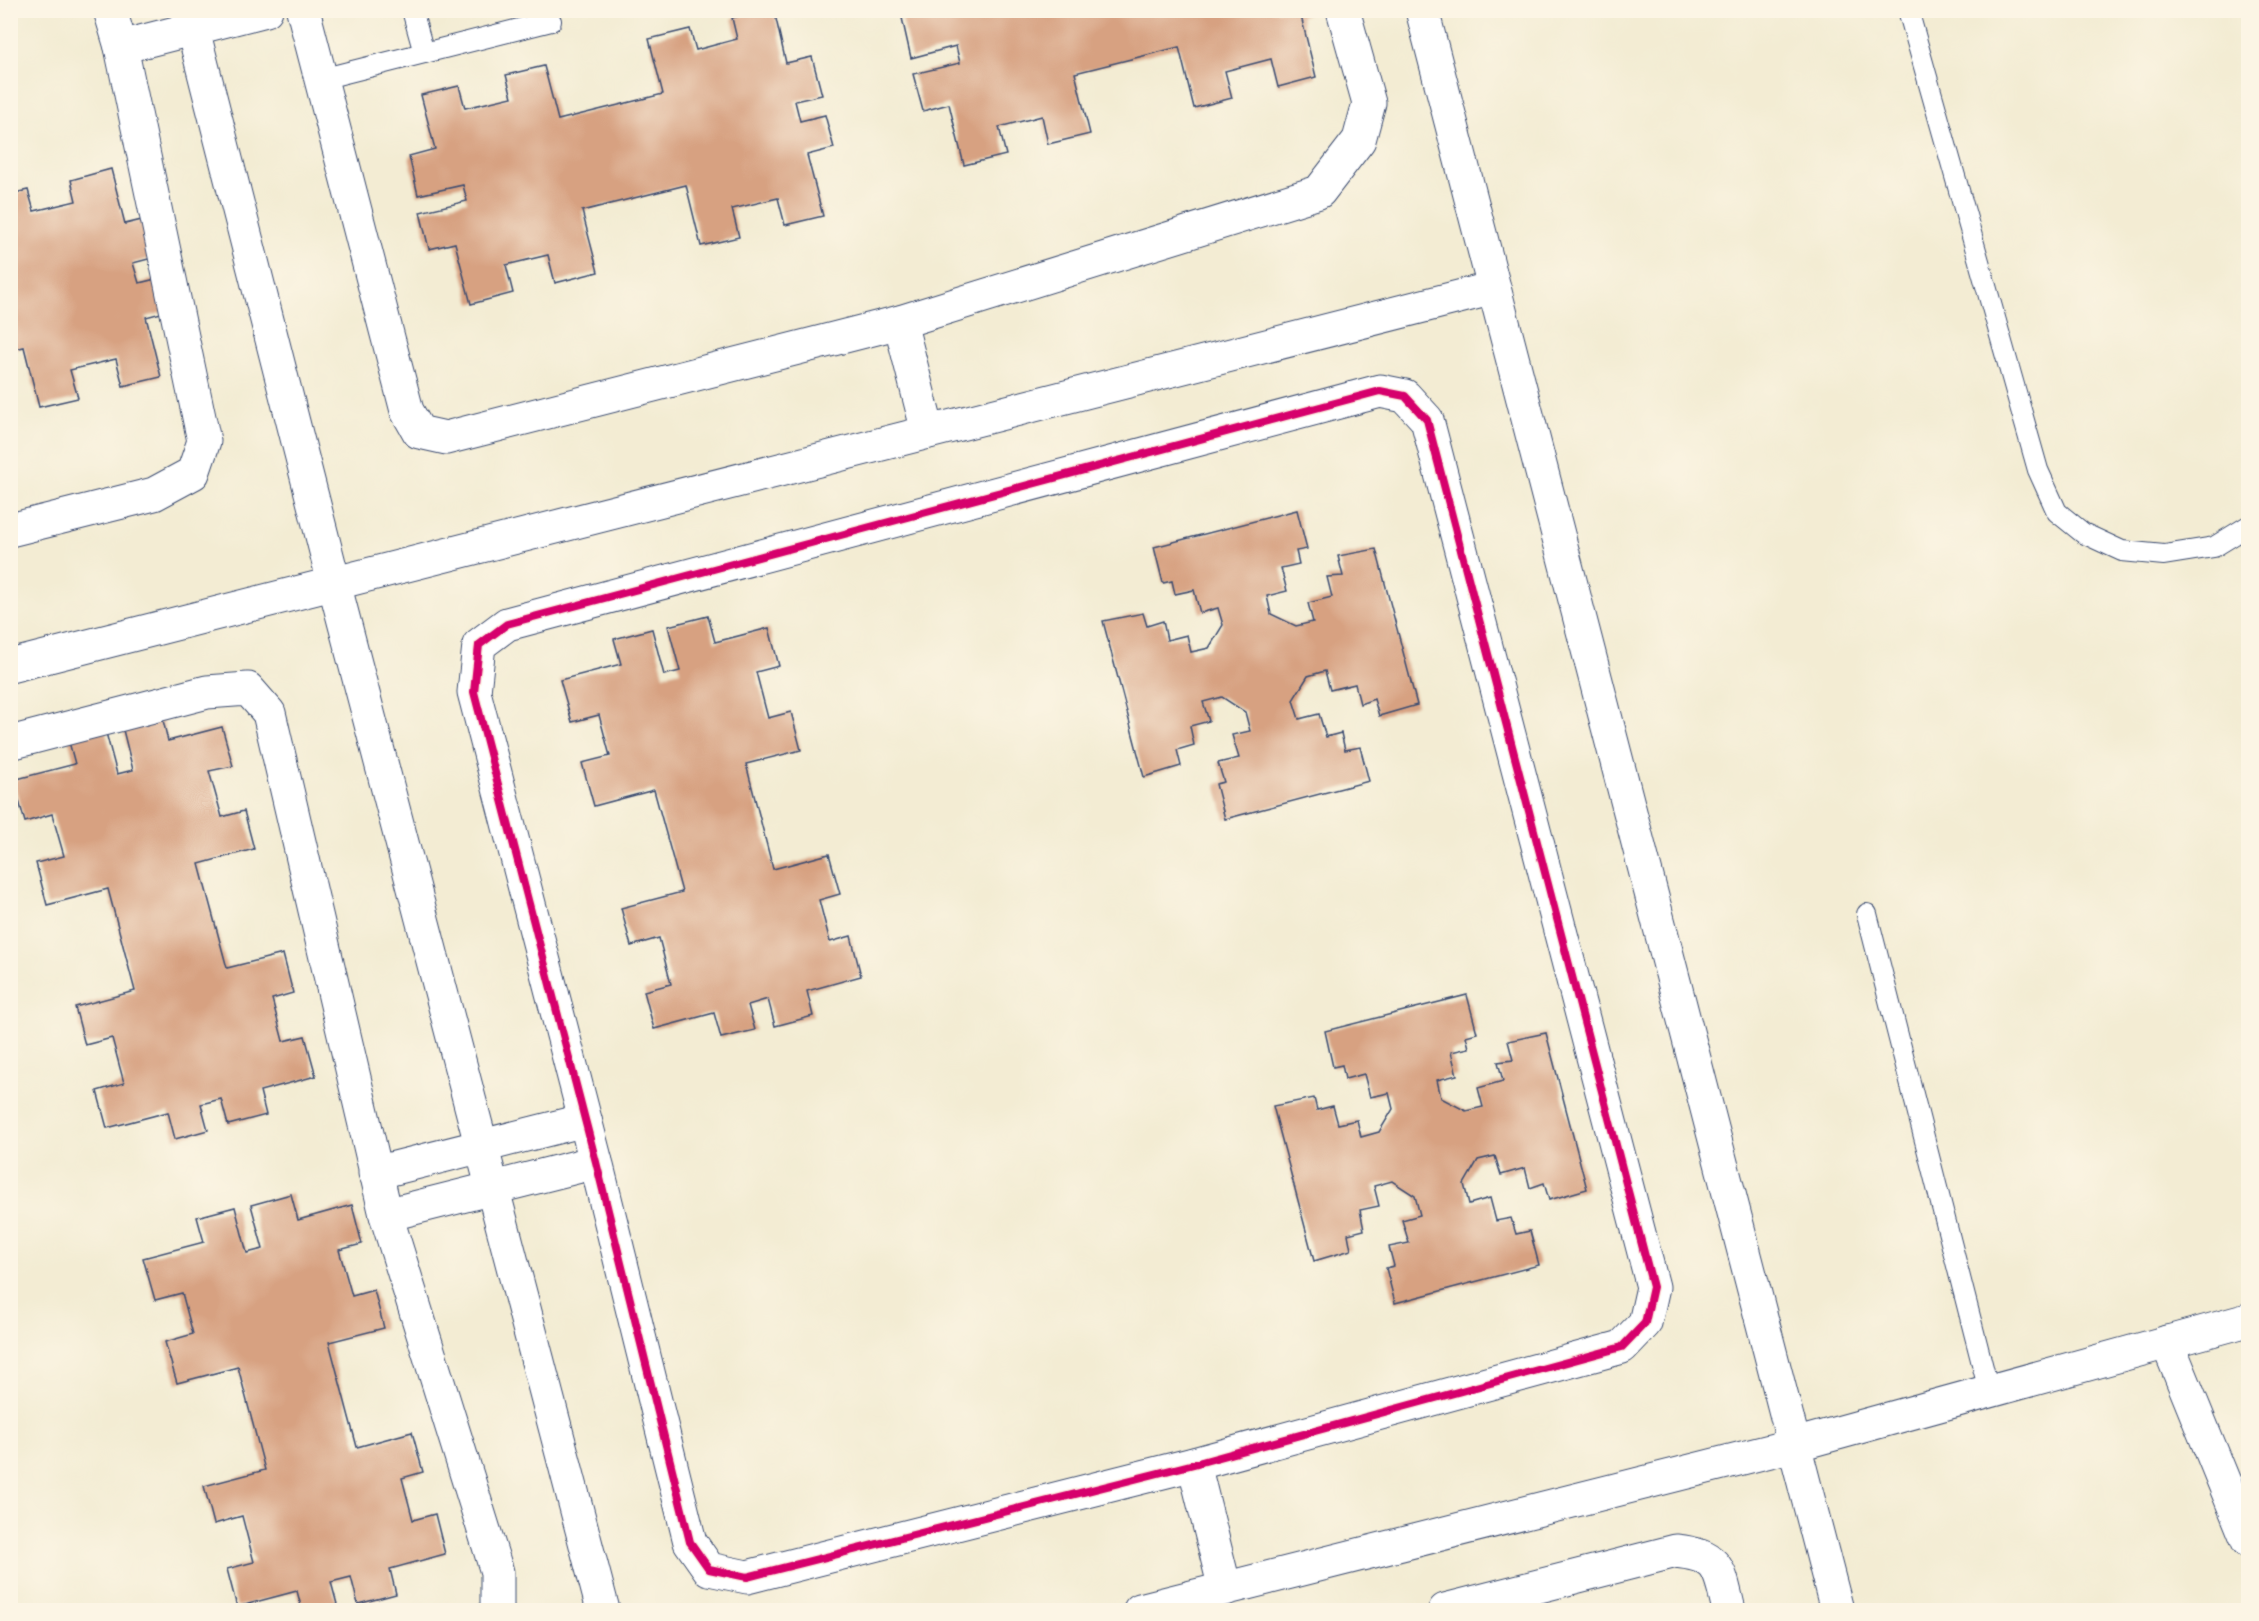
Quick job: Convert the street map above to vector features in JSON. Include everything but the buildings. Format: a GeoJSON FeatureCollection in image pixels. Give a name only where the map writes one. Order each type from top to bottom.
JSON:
{"type":"FeatureCollection","features":[{"type":"Feature","properties":{"kind":"street"},"geometry":{"type":"LineString","coordinates":[[10,530],[154,494],[193,473],[204,441],[121,47],[110,10]]}},
{"type":"Feature","properties":{"kind":"street"},"geometry":{"type":"LineString","coordinates":[[121,47],[191,20],[266,10]]}},
{"type":"Feature","properties":{"kind":"street"},"geometry":{"type":"LineString","coordinates":[[303,10],[407,411],[419,432],[446,438],[900,322],[1319,192],[1359,140],[1369,103],[1343,10]]}},
{"type":"Feature","properties":{"kind":"street"},"geometry":{"type":"LineString","coordinates":[[1422,10],[1837,1611]]}},
{"type":"Feature","properties":{"kind":"street"},"geometry":{"type":"LineString","coordinates":[[191,20],[334,583],[603,1611]]}},
{"type":"Feature","properties":{"kind":"street"},"geometry":{"type":"LineString","coordinates":[[10,666],[1494,288]]}},
{"type":"Feature","properties":{"kind":"street"},"geometry":{"type":"LineString","coordinates":[[900,322],[928,432]]}},
{"type":"Feature","properties":{"kind":"street"},"geometry":{"type":"LineString","coordinates":[[1380,391],[1405,396],[1427,420],[1653,1287],[1646,1323],[1622,1347],[1194,1464],[747,1577],[709,1569],[690,1542],[596,1162],[474,692],[478,645],[507,624],[1380,391]]}},
{"type":"Feature","properties":{"kind":"street"},"geometry":{"type":"LineString","coordinates":[[10,743],[207,692],[248,690],[269,713],[375,1173],[497,1572],[497,1611]]}},
{"type":"Feature","properties":{"kind":"street"},"geometry":{"type":"LineString","coordinates":[[375,1173],[585,1120]]}},
{"type":"Feature","properties":{"kind":"street"},"geometry":{"type":"LineString","coordinates":[[386,1215],[596,1162]]}},
{"type":"Feature","properties":{"kind":"street"},"geometry":{"type":"LineString","coordinates":[[1140,1611],[1794,1445],[2248,1320]]}},
{"type":"Feature","properties":{"kind":"street"},"geometry":{"type":"LineString","coordinates":[[2167,1342],[2248,1541]]}},
{"type":"Feature","properties":{"kind":"street"},"geometry":{"type":"LineString","coordinates":[[1194,1464],[1225,1589]]}},
{"type":"Feature","properties":{"kind":"street"},"geometry":{"type":"LineString","coordinates":[[1445,1611],[1677,1551],[1700,1553],[1718,1567],[1729,1611]]}},
{"type":"Feature","properties":{"kind":"lane"},"geometry":{"type":"LineString","coordinates":[[412,10],[424,53]]}},
{"type":"Feature","properties":{"kind":"lane"},"geometry":{"type":"LineString","coordinates":[[1908,10],[2038,470],[2057,512],[2083,533],[2122,551],[2164,555],[2214,547],[2248,526]]}},
{"type":"Feature","properties":{"kind":"lane"},"geometry":{"type":"LineString","coordinates":[[321,79],[551,21]]}},
{"type":"Feature","properties":{"kind":"lane"},"geometry":{"type":"LineString","coordinates":[[1867,914],[1989,1391]]}},
{"type":"Feature","properties":{"kind":"cycle path"},"geometry":{"type":"LineString","coordinates":[[1380,391],[1405,396],[1427,420],[1653,1287],[1645,1323],[1622,1347],[1194,1464],[747,1577],[709,1569],[690,1542],[596,1162],[474,692],[479,645],[507,624],[1380,391]]}}]}
